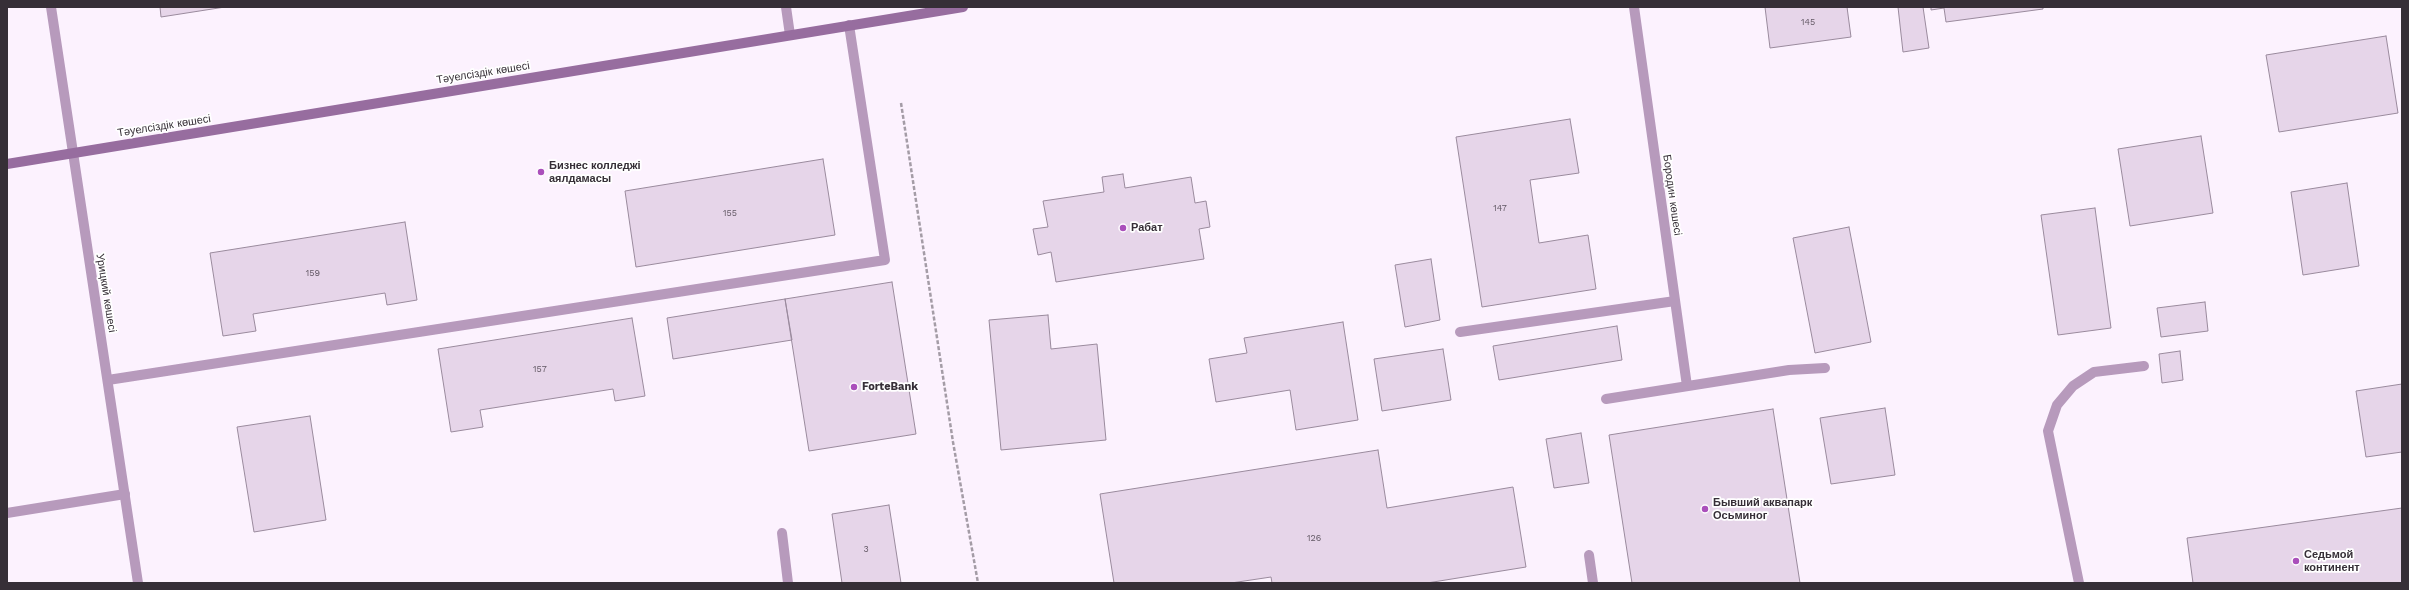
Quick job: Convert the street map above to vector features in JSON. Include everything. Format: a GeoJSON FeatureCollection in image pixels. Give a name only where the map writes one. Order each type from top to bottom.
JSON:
{"type":"FeatureCollection","features":[{"type":"Feature","properties":{"kind":"main road","name":"Тәуелсіздік көшесі"},"geometry":{"type":"LineString","coordinates":[[7,164],[958,7]]}},
{"type":"Feature","properties":{"kind":"street","name":"Урицкий көшесі"},"geometry":{"type":"LineString","coordinates":[[51,7],[138,583]]}},
{"type":"Feature","properties":{"kind":"street"},"geometry":{"type":"LineString","coordinates":[[786,7],[790,35]]}},
{"type":"Feature","properties":{"kind":"street","name":"Бородин көшесі"},"geometry":{"type":"LineString","coordinates":[[1634,7],[1687,386]]}},
{"type":"Feature","properties":{"kind":"street"},"geometry":{"type":"LineString","coordinates":[[108,380],[885,260],[849,25]]}},
{"type":"Feature","properties":{"kind":"street"},"geometry":{"type":"LineString","coordinates":[[1460,332],[1675,301]]}},
{"type":"Feature","properties":{"kind":"street"},"geometry":{"type":"LineString","coordinates":[[2079,583],[2048,431],[2057,405],[2073,386],[2094,372],[2144,366]]}},
{"type":"Feature","properties":{"kind":"street"},"geometry":{"type":"LineString","coordinates":[[1606,399],[1789,370],[1825,368]]}},
{"type":"Feature","properties":{"kind":"street"},"geometry":{"type":"LineString","coordinates":[[7,513],[125,494]]}},
{"type":"Feature","properties":{"kind":"street"},"geometry":{"type":"LineString","coordinates":[[782,533],[788,583]]}},
{"type":"Feature","properties":{"kind":"street"},"geometry":{"type":"LineString","coordinates":[[1589,555],[1593,583]]}},
{"type":"Feature","properties":{"kind":"path"},"geometry":{"type":"LineString","coordinates":[[900,104],[952,434],[978,583]]}},
{"type":"Feature","properties":{"kind":"building"},"geometry":{"type":"Polygon","coordinates":[[[160,7],[225,7],[161,17],[160,7]]]}},
{"type":"Feature","properties":{"kind":"building"},"geometry":{"type":"Polygon","coordinates":[[[1765,7],[1847,7],[1851,37],[1770,48],[1765,7]]]}},
{"type":"Feature","properties":{"kind":"building"},"geometry":{"type":"Polygon","coordinates":[[[1898,7],[1923,7],[1929,48],[1903,52],[1898,7]]]}},
{"type":"Feature","properties":{"kind":"building"},"geometry":{"type":"Polygon","coordinates":[[[1931,7],[2043,7],[2043,9],[1946,22],[1944,8],[1931,10],[1931,7]]]}},
{"type":"Feature","properties":{"kind":"building"},"geometry":{"type":"Polygon","coordinates":[[[2386,36],[2398,113],[2279,132],[2266,55],[2386,36]]]}},
{"type":"Feature","properties":{"kind":"building"},"geometry":{"type":"Polygon","coordinates":[[[1570,119],[1579,173],[1530,180],[1539,243],[1588,235],[1596,289],[1482,307],[1456,137],[1570,119]]]}},
{"type":"Feature","properties":{"kind":"building"},"geometry":{"type":"Polygon","coordinates":[[[2201,136],[2213,213],[2130,226],[2118,149],[2201,136]]]}},
{"type":"Feature","properties":{"kind":"building"},"geometry":{"type":"Polygon","coordinates":[[[823,159],[835,235],[636,267],[625,191],[823,159]]]}},
{"type":"Feature","properties":{"kind":"building","name":"Рабат"},"geometry":{"type":"Polygon","coordinates":[[[1123,174],[1125,188],[1191,177],[1195,203],[1206,201],[1210,227],[1199,229],[1204,259],[1056,282],[1051,252],[1038,255],[1033,229],[1048,227],[1043,201],[1104,192],[1102,177],[1123,174]]]}},
{"type":"Feature","properties":{"kind":"building"},"geometry":{"type":"Polygon","coordinates":[[[2347,183],[2359,266],[2303,275],[2291,192],[2347,183]]]}},
{"type":"Feature","properties":{"kind":"building"},"geometry":{"type":"Polygon","coordinates":[[[2095,208],[2111,328],[2058,335],[2041,215],[2095,208]]]}},
{"type":"Feature","properties":{"kind":"building"},"geometry":{"type":"Polygon","coordinates":[[[405,222],[417,300],[387,305],[385,293],[253,314],[256,331],[223,336],[210,253],[405,222]]]}},
{"type":"Feature","properties":{"kind":"building"},"geometry":{"type":"Polygon","coordinates":[[[1849,227],[1871,342],[1815,353],[1793,238],[1849,227]]]}},
{"type":"Feature","properties":{"kind":"building"},"geometry":{"type":"Polygon","coordinates":[[[1431,259],[1440,320],[1405,327],[1395,265],[1431,259]]]}},
{"type":"Feature","properties":{"kind":"building","name":"ForteBank"},"geometry":{"type":"Polygon","coordinates":[[[892,282],[916,434],[809,451],[785,299],[892,282]]]}},
{"type":"Feature","properties":{"kind":"building"},"geometry":{"type":"Polygon","coordinates":[[[785,299],[792,340],[673,359],[667,318],[785,299]]]}},
{"type":"Feature","properties":{"kind":"building"},"geometry":{"type":"Polygon","coordinates":[[[2205,302],[2208,331],[2161,337],[2157,308],[2205,302]]]}},
{"type":"Feature","properties":{"kind":"building"},"geometry":{"type":"Polygon","coordinates":[[[1048,315],[1051,349],[1097,344],[1106,440],[1001,450],[989,320],[1048,315]]]}},
{"type":"Feature","properties":{"kind":"building"},"geometry":{"type":"Polygon","coordinates":[[[632,318],[645,396],[615,401],[613,389],[480,410],[483,427],[451,432],[438,349],[632,318]]]}},
{"type":"Feature","properties":{"kind":"building"},"geometry":{"type":"Polygon","coordinates":[[[1343,322],[1358,420],[1296,430],[1290,390],[1216,402],[1209,359],[1247,353],[1244,338],[1343,322]]]}},
{"type":"Feature","properties":{"kind":"building"},"geometry":{"type":"Polygon","coordinates":[[[1617,326],[1622,360],[1499,380],[1493,346],[1617,326]]]}},
{"type":"Feature","properties":{"kind":"building"},"geometry":{"type":"Polygon","coordinates":[[[1443,349],[1451,400],[1382,411],[1374,359],[1443,349]]]}},
{"type":"Feature","properties":{"kind":"building"},"geometry":{"type":"Polygon","coordinates":[[[2180,351],[2183,380],[2162,383],[2159,354],[2180,351]]]}},
{"type":"Feature","properties":{"kind":"building"},"geometry":{"type":"Polygon","coordinates":[[[2402,384],[2402,452],[2366,457],[2356,391],[2402,384]]]}},
{"type":"Feature","properties":{"kind":"building"},"geometry":{"type":"Polygon","coordinates":[[[1885,408],[1895,475],[1831,484],[1820,418],[1885,408]]]}},
{"type":"Feature","properties":{"kind":"building","name":"Бывший аквапарк Осьминог"},"geometry":{"type":"Polygon","coordinates":[[[1773,409],[1800,583],[1632,583],[1609,435],[1773,409]]]}},
{"type":"Feature","properties":{"kind":"building"},"geometry":{"type":"Polygon","coordinates":[[[310,416],[326,520],[254,532],[237,427],[310,416]]]}},
{"type":"Feature","properties":{"kind":"building"},"geometry":{"type":"Polygon","coordinates":[[[1581,433],[1589,483],[1554,488],[1546,439],[1581,433]]]}},
{"type":"Feature","properties":{"kind":"building"},"geometry":{"type":"Polygon","coordinates":[[[1378,450],[1387,508],[1513,487],[1526,567],[1427,583],[1272,583],[1271,577],[1231,583],[1114,583],[1100,494],[1378,450]]]}},
{"type":"Feature","properties":{"kind":"building"},"geometry":{"type":"Polygon","coordinates":[[[889,505],[901,583],[842,583],[832,514],[889,505]]]}},
{"type":"Feature","properties":{"kind":"building","name":"Седьмой континент"},"geometry":{"type":"Polygon","coordinates":[[[2402,508],[2402,583],[2193,583],[2187,538],[2402,508]]]}},
{"type":"Feature","properties":{"kind":"place","name":"Бизнес колледжі аялдамасы"},"geometry":{"type":"Point","coordinates":[541,172]}},
{"type":"Feature","properties":{"kind":"place","name":"Рабат"},"geometry":{"type":"Point","coordinates":[1123,228]}},
{"type":"Feature","properties":{"kind":"place","name":"ForteBank"},"geometry":{"type":"Point","coordinates":[854,387]}},
{"type":"Feature","properties":{"kind":"place","name":"Бывший аквапарк Осьминог"},"geometry":{"type":"Point","coordinates":[1705,509]}},
{"type":"Feature","properties":{"kind":"place","name":"Седьмой континент"},"geometry":{"type":"Point","coordinates":[2296,561]}}]}
